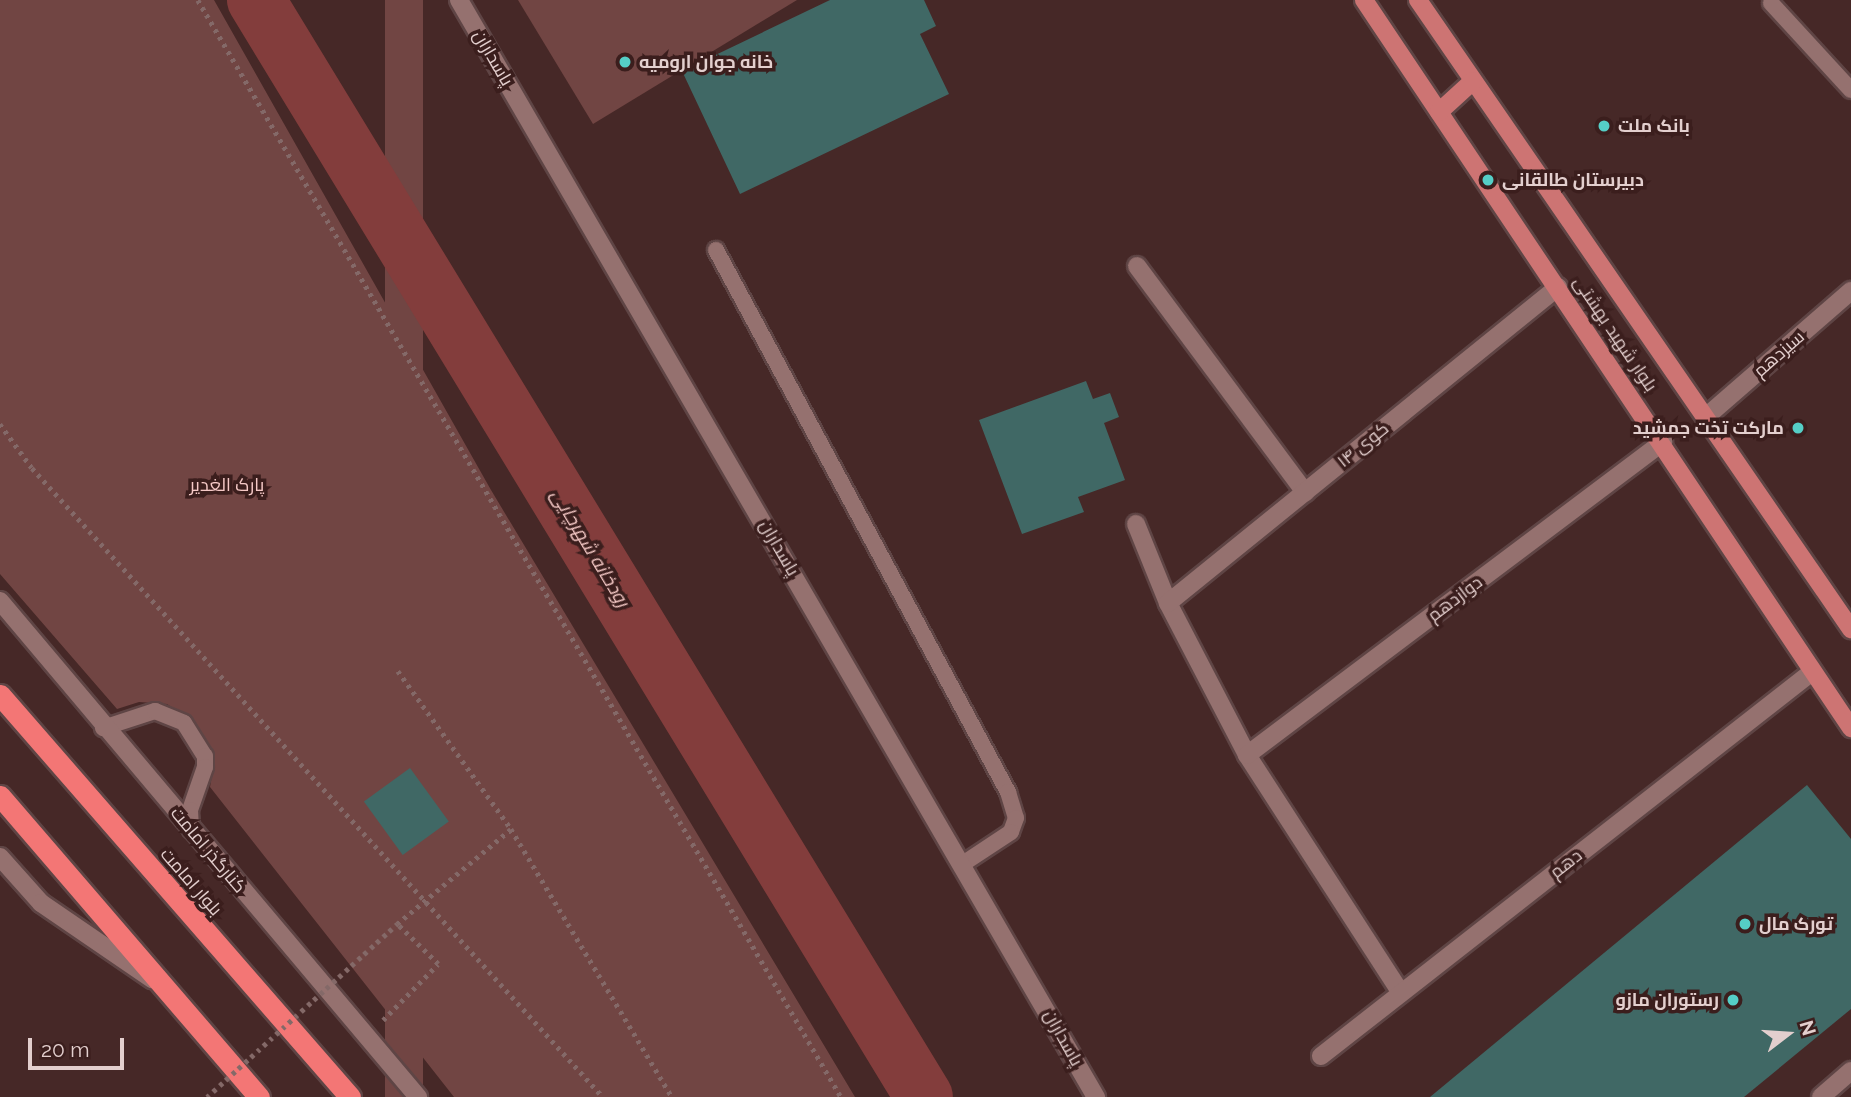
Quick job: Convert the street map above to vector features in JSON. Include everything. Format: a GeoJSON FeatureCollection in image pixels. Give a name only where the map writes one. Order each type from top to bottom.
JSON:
{"type":"FeatureCollection","features":[{"type":"Feature","properties":{"kind":"highway","name":"بلوار امامت"},"geometry":{"type":"LineString","coordinates":[[0,695],[350,1097]]}},
{"type":"Feature","properties":{"kind":"highway"},"geometry":{"type":"LineString","coordinates":[[0,796],[259,1097]]}},
{"type":"Feature","properties":{"kind":"main road","name":"بلوار شهید بهشتی"},"geometry":{"type":"LineString","coordinates":[[1364,0],[1663,442],[1851,728]]}},
{"type":"Feature","properties":{"kind":"main road","name":"بلوار شهید بهشتی"},"geometry":{"type":"LineString","coordinates":[[1425,3],[1473,81],[1707,416],[1851,629]]}},
{"type":"Feature","properties":{"kind":"main road"},"geometry":{"type":"LineString","coordinates":[[1439,112],[1473,81]]}},
{"type":"Feature","properties":{"kind":"street","name":"پاسداران"},"geometry":{"type":"LineString","coordinates":[[459,0],[964,863],[1096,1097]]}},
{"type":"Feature","properties":{"kind":"street"},"geometry":{"type":"LineString","coordinates":[[1137,266],[1305,492]]}},
{"type":"Feature","properties":{"kind":"street","name":"کوی ۱۴"},"geometry":{"type":"LineString","coordinates":[[1168,603],[1558,287]]}},
{"type":"Feature","properties":{"kind":"street","name":"سیزدهم"},"geometry":{"type":"LineString","coordinates":[[1707,416],[1851,291]]}},
{"type":"Feature","properties":{"kind":"street","name":"دوازدهم"},"geometry":{"type":"LineString","coordinates":[[1247,755],[1663,442]]}},
{"type":"Feature","properties":{"kind":"street"},"geometry":{"type":"LineString","coordinates":[[1136,524],[1168,603],[1247,755],[1401,993]]}},
{"type":"Feature","properties":{"kind":"street","name":"کنارگذر امامت"},"geometry":{"type":"LineString","coordinates":[[0,601],[103,727],[418,1097]]}},
{"type":"Feature","properties":{"kind":"street","name":"دهم"},"geometry":{"type":"LineString","coordinates":[[1321,1056],[1812,671]]}},
{"type":"Feature","properties":{"kind":"street"},"geometry":{"type":"LineString","coordinates":[[0,857],[41,903],[164,988]]}},
{"type":"Feature","properties":{"kind":"street"},"geometry":{"type":"LineString","coordinates":[[1821,1097],[1851,1071]]}},
{"type":"Feature","properties":{"kind":"lane"},"geometry":{"type":"LineString","coordinates":[[1771,3],[1851,90]]}},
{"type":"Feature","properties":{"kind":"lane"},"geometry":{"type":"LineString","coordinates":[[716,250],[1008,792],[1016,818],[1011,832],[964,863]]}},
{"type":"Feature","properties":{"kind":"lane"},"geometry":{"type":"LineString","coordinates":[[103,727],[155,711],[184,723],[200,744],[205,767],[190,810],[191,830]]}},
{"type":"Feature","properties":{"kind":"path"},"geometry":{"type":"LineString","coordinates":[[198,0],[841,1097]]}},
{"type":"Feature","properties":{"kind":"path"},"geometry":{"type":"LineString","coordinates":[[0,424],[32,468],[603,1097]]}},
{"type":"Feature","properties":{"kind":"path"},"geometry":{"type":"LineString","coordinates":[[398,671],[511,829],[672,1097]]}},
{"type":"Feature","properties":{"kind":"path"},"geometry":{"type":"LineString","coordinates":[[207,1097],[397,924],[511,829]]}},
{"type":"Feature","properties":{"kind":"path"},"geometry":{"type":"LineString","coordinates":[[366,1038],[438,964],[397,924]]}},
{"type":"Feature","properties":{"kind":"green space","name":"پارک الغدیر"},"geometry":{"type":"Polygon","coordinates":[[[0,0],[214,0],[491,490],[855,1097],[454,1097],[210,787],[215,758],[195,724],[167,704],[139,702],[117,709],[0,574],[0,0]]]}},
{"type":"Feature","properties":{"kind":"green space"},"geometry":{"type":"Polygon","coordinates":[[[385,0],[423,0],[423,1097],[385,1097],[385,0]]]}},
{"type":"Feature","properties":{"kind":"green space","name":"خانه جوان ارومیه"},"geometry":{"type":"Polygon","coordinates":[[[518,0],[797,0],[593,124],[518,0]]]}},
{"type":"Feature","properties":{"kind":"building"},"geometry":{"type":"Polygon","coordinates":[[[830,0],[924,0],[936,26],[920,34],[949,94],[740,194],[682,71],[830,0]]]}},
{"type":"Feature","properties":{"kind":"building"},"geometry":{"type":"Polygon","coordinates":[[[1086,381],[1093,399],[1110,393],[1119,417],[1104,423],[1125,480],[1078,497],[1084,512],[1022,534],[979,420],[1086,381]]]}},
{"type":"Feature","properties":{"kind":"building"},"geometry":{"type":"Polygon","coordinates":[[[410,768],[449,821],[403,855],[364,802],[410,768]]]}},
{"type":"Feature","properties":{"kind":"building","name":"تورک مال"},"geometry":{"type":"Polygon","coordinates":[[[1807,785],[1851,839],[1851,1009],[1744,1097],[1430,1097],[1807,785]]]}},
{"type":"Feature","properties":{"kind":"waterway","name":"رودخانه شهرچایی"},"geometry":{"type":"LineString","coordinates":[[256,0],[924,1097]]}},
{"type":"Feature","properties":{"kind":"place","name":"خانه جوان ارومیه"},"geometry":{"type":"Point","coordinates":[625,62]}},
{"type":"Feature","properties":{"kind":"place","name":"بانک ملت"},"geometry":{"type":"Point","coordinates":[1604,126]}},
{"type":"Feature","properties":{"kind":"place","name":"دبیرستان طالقانی"},"geometry":{"type":"Point","coordinates":[1488,180]}},
{"type":"Feature","properties":{"kind":"place","name":"مارکت تخت جمشید"},"geometry":{"type":"Point","coordinates":[1798,428]}},
{"type":"Feature","properties":{"kind":"place","name":"تورک مال"},"geometry":{"type":"Point","coordinates":[1745,924]}},
{"type":"Feature","properties":{"kind":"place","name":"رستوران مازو"},"geometry":{"type":"Point","coordinates":[1733,1000]}}]}
